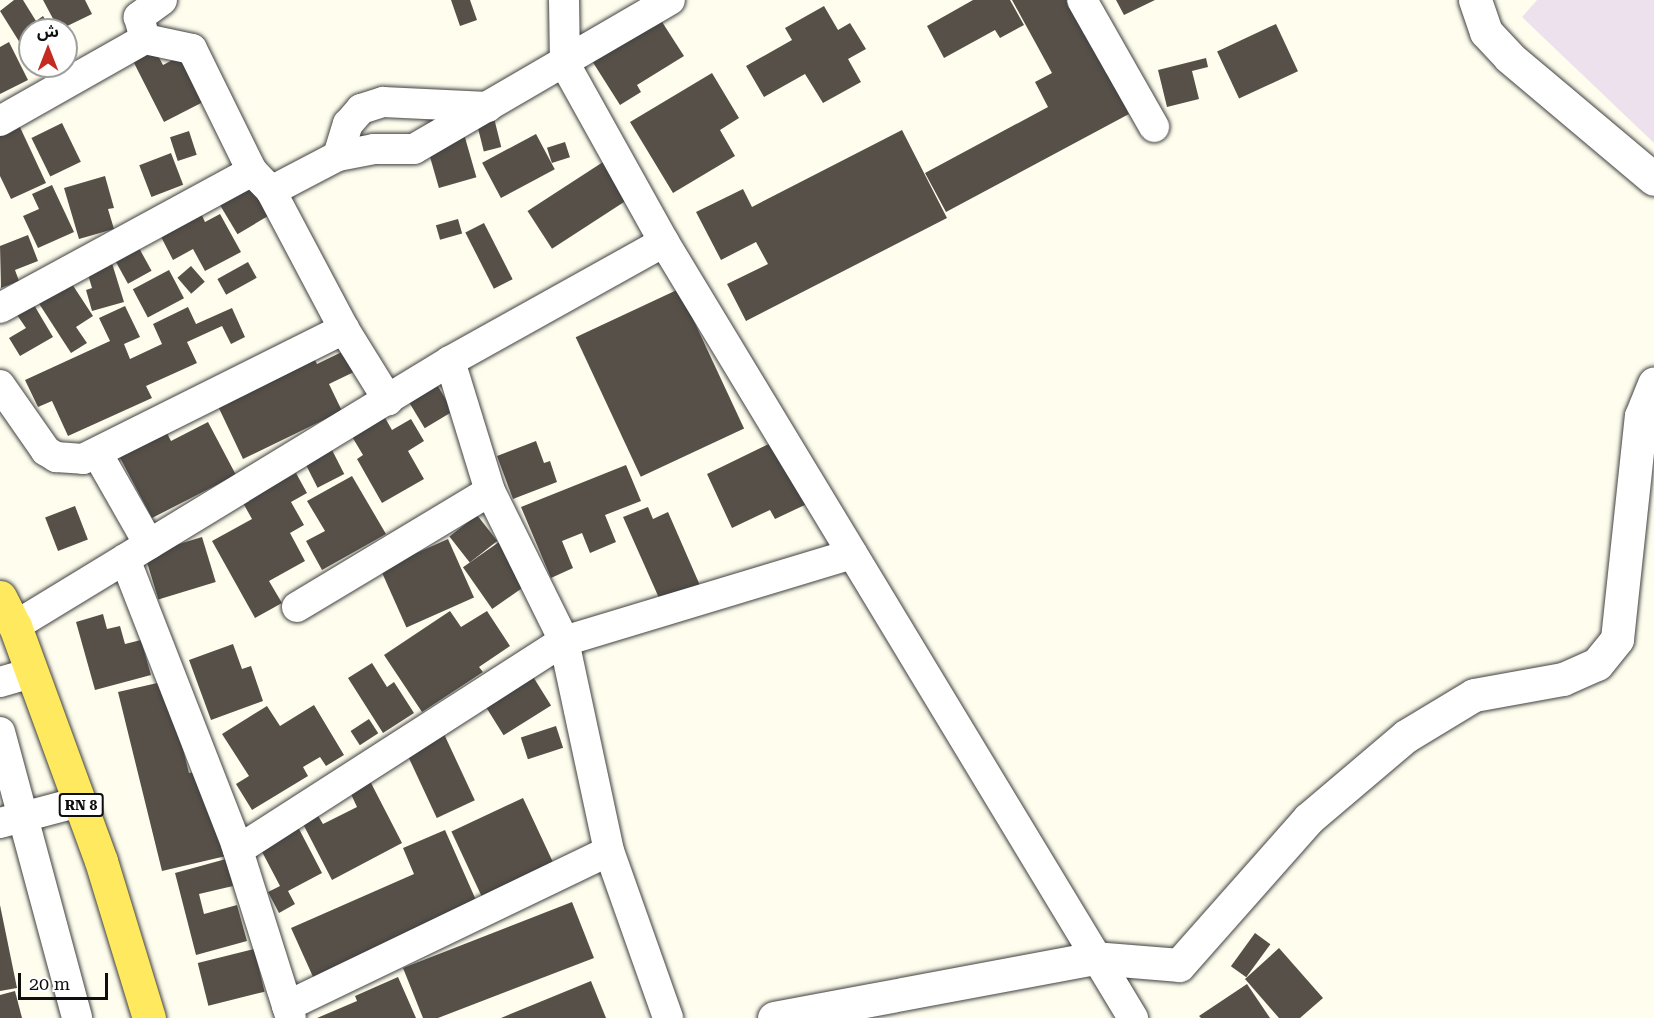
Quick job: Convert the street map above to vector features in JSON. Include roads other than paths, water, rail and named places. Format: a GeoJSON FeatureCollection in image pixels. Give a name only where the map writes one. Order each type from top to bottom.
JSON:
{"type":"FeatureCollection","features":[{"type":"Feature","properties":{"kind":"main road","name":"RN 8"},"geometry":{"type":"LineString","coordinates":[[0,597],[15,626],[79,802],[148,1018]]}},
{"type":"Feature","properties":{"kind":"street"},"geometry":{"type":"LineString","coordinates":[[146,39],[139,17],[162,0]]}},
{"type":"Feature","properties":{"kind":"street"},"geometry":{"type":"LineString","coordinates":[[564,0],[565,64],[664,242],[1094,958],[1133,1018]]}},
{"type":"Feature","properties":{"kind":"street"},"geometry":{"type":"LineString","coordinates":[[0,308],[262,181],[338,156],[374,149],[414,148],[565,64],[670,0]]}},
{"type":"Feature","properties":{"kind":"street"},"geometry":{"type":"LineString","coordinates":[[1082,0],[1154,127]]}},
{"type":"Feature","properties":{"kind":"street"},"geometry":{"type":"LineString","coordinates":[[1475,0],[1486,32],[1509,57],[1654,179]]}},
{"type":"Feature","properties":{"kind":"street"},"geometry":{"type":"LineString","coordinates":[[0,121],[146,39],[192,49],[344,329],[388,400]]}},
{"type":"Feature","properties":{"kind":"street"},"geometry":{"type":"LineString","coordinates":[[338,156],[348,124],[361,109],[383,102],[488,107]]}},
{"type":"Feature","properties":{"kind":"street"},"geometry":{"type":"LineString","coordinates":[[15,626],[450,361],[664,242]]}},
{"type":"Feature","properties":{"kind":"street"},"geometry":{"type":"LineString","coordinates":[[0,385],[46,451],[70,460],[97,453],[344,329]]}},
{"type":"Feature","properties":{"kind":"street"},"geometry":{"type":"LineString","coordinates":[[450,361],[490,491],[564,640],[609,851],[668,1018]]}},
{"type":"Feature","properties":{"kind":"street"},"geometry":{"type":"LineString","coordinates":[[774,1018],[1094,958],[1179,965],[1308,819],[1406,736],[1474,695],[1563,679],[1597,664],[1617,639],[1641,416],[1654,383]]}},
{"type":"Feature","properties":{"kind":"street"},"geometry":{"type":"LineString","coordinates":[[97,453],[137,552],[238,850],[289,1012],[609,851]]}},
{"type":"Feature","properties":{"kind":"street"},"geometry":{"type":"LineString","coordinates":[[297,607],[490,491]]}},
{"type":"Feature","properties":{"kind":"street"},"geometry":{"type":"LineString","coordinates":[[238,850],[564,640],[852,554]]}},
{"type":"Feature","properties":{"kind":"street"},"geometry":{"type":"LineString","coordinates":[[0,682],[32,673]]}},
{"type":"Feature","properties":{"kind":"street"},"geometry":{"type":"LineString","coordinates":[[0,732],[13,819],[77,1018]]}},
{"type":"Feature","properties":{"kind":"street"},"geometry":{"type":"LineString","coordinates":[[13,819],[79,802]]}}]}
